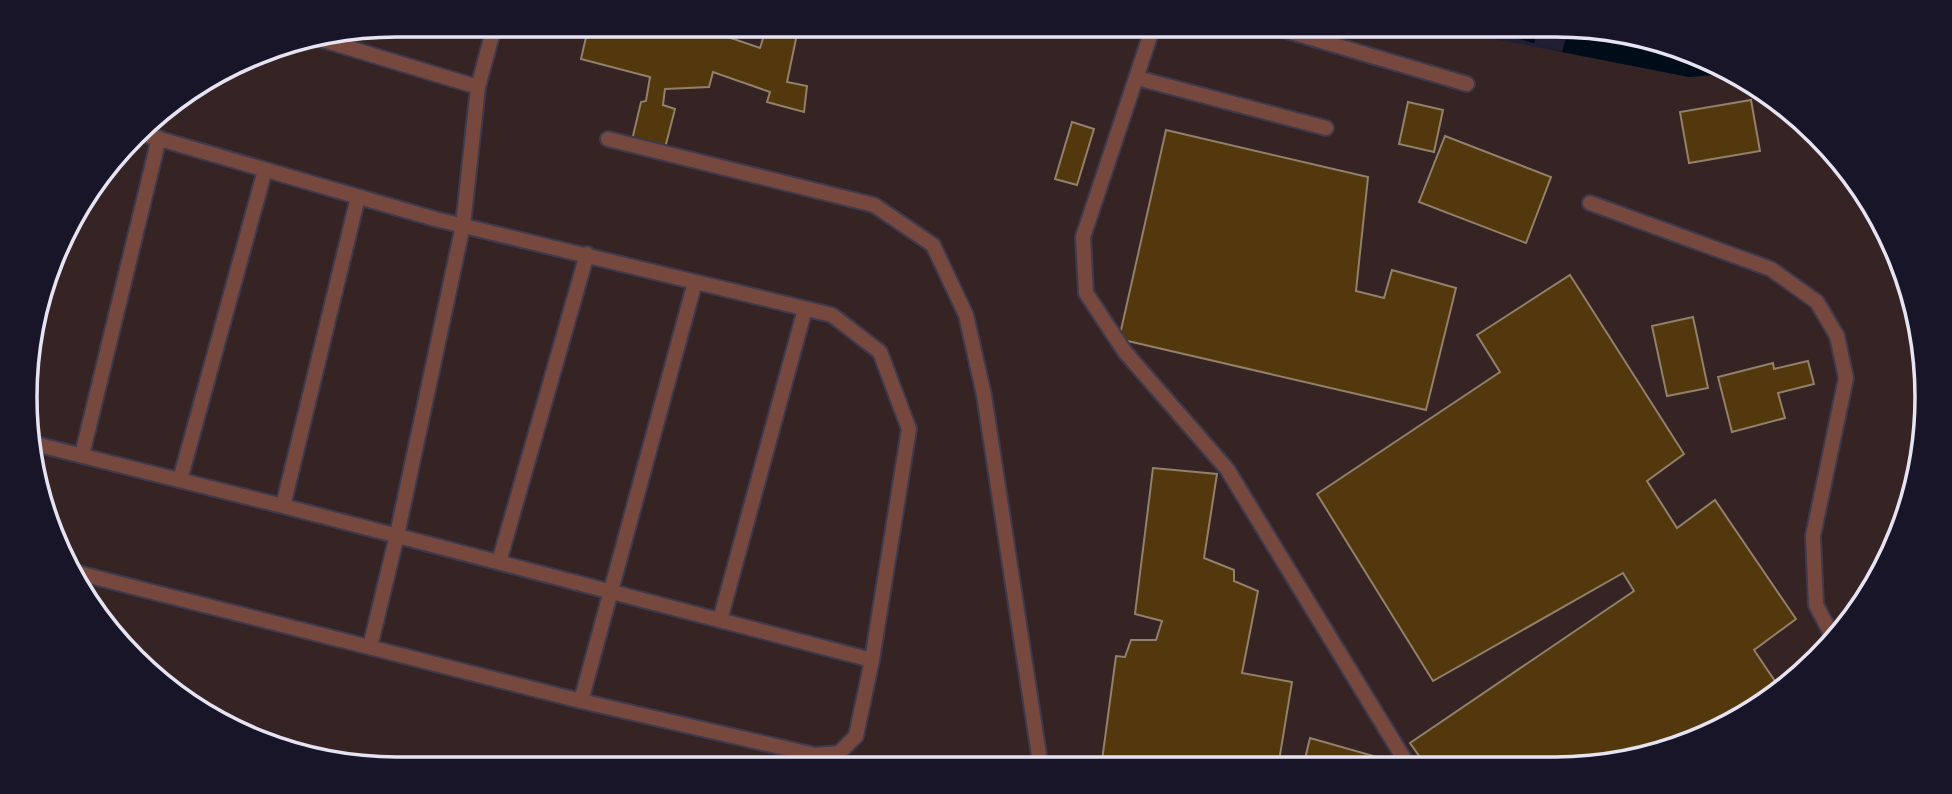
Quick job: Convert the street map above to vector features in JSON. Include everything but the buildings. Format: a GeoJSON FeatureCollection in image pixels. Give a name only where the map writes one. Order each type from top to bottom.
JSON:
{"type":"FeatureCollection","features":[{"type":"Feature","properties":{"kind":"lane"},"geometry":{"type":"LineString","coordinates":[[370,647],[397,535],[463,225],[478,86],[491,37]]}},
{"type":"Feature","properties":{"kind":"lane"},"geometry":{"type":"LineString","coordinates":[[1150,37],[1083,237],[1086,293],[1125,352],[1227,469],[1403,757]]}},
{"type":"Feature","properties":{"kind":"lane"},"geometry":{"type":"LineString","coordinates":[[1306,37],[1467,84]]}},
{"type":"Feature","properties":{"kind":"lane"},"geometry":{"type":"LineString","coordinates":[[333,43],[478,86]]}},
{"type":"Feature","properties":{"kind":"lane"},"geometry":{"type":"LineString","coordinates":[[1137,78],[1326,128]]}},
{"type":"Feature","properties":{"kind":"lane"},"geometry":{"type":"LineString","coordinates":[[84,574],[581,701],[815,755],[839,753],[856,736],[872,660],[909,429],[880,352],[832,315],[463,225],[149,135]]}},
{"type":"Feature","properties":{"kind":"lane"},"geometry":{"type":"LineString","coordinates":[[82,455],[159,138]]}},
{"type":"Feature","properties":{"kind":"lane"},"geometry":{"type":"LineString","coordinates":[[608,139],[874,205],[933,245],[966,315],[984,395],[1039,757]]}},
{"type":"Feature","properties":{"kind":"lane"},"geometry":{"type":"LineString","coordinates":[[180,480],[265,170]]}},
{"type":"Feature","properties":{"kind":"lane"},"geometry":{"type":"LineString","coordinates":[[283,506],[358,197]]}},
{"type":"Feature","properties":{"kind":"lane"},"geometry":{"type":"LineString","coordinates":[[1590,204],[1771,269],[1817,302],[1837,336],[1846,378],[1813,536],[1816,605],[1830,631]]}},
{"type":"Feature","properties":{"kind":"lane"},"geometry":{"type":"LineString","coordinates":[[499,562],[587,254]]}},
{"type":"Feature","properties":{"kind":"lane"},"geometry":{"type":"LineString","coordinates":[[581,701],[695,282]]}},
{"type":"Feature","properties":{"kind":"lane"},"geometry":{"type":"LineString","coordinates":[[720,620],[805,309]]}},
{"type":"Feature","properties":{"kind":"lane"},"geometry":{"type":"LineString","coordinates":[[40,445],[397,535],[872,660]]}},
{"type":"Feature","properties":{"kind":"shaded area"},"geometry":{"type":"Polygon","coordinates":[[[397,37],[1484,37],[1689,77],[1716,75],[1755,97],[1810,142],[1855,197],[1888,259],[1903,304],[1912,350],[1914,421],[1903,490],[1888,535],[1855,597],[1826,635],[1793,668],[1755,697],[1693,730],[1648,745],[1602,754],[1555,757],[397,757],[350,754],[304,745],[259,730],[197,697],[159,668],[126,635],[97,597],[64,535],[49,490],[38,421],[40,350],[56,281],[85,217],[126,159],[178,111],[238,74],[304,49],[350,40],[397,37]]]}},
{"type":"Feature","properties":{"kind":"shaded area"},"geometry":{"type":"Polygon","coordinates":[[[1513,37],[1579,38],[1625,44],[1671,56],[1716,75],[1689,77],[1562,52],[1513,37]]]}},
{"type":"Feature","properties":{"kind":"pier"},"geometry":{"type":"Polygon","coordinates":[[[1536,37],[1566,37],[1562,52],[1534,44],[1536,37]]]}}]}
